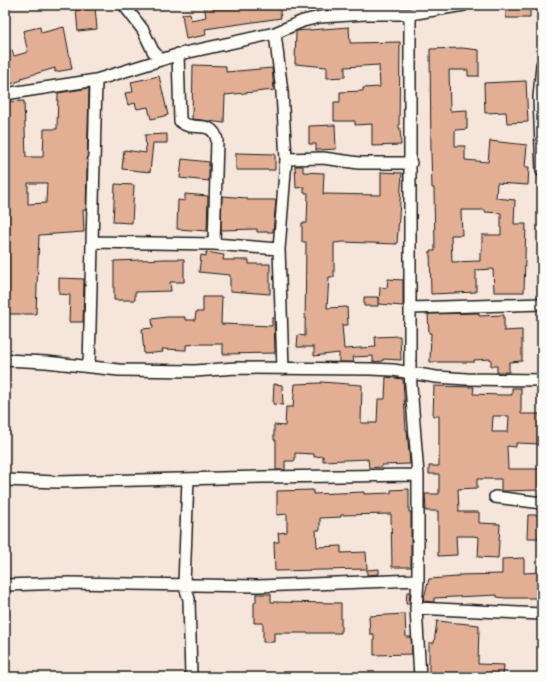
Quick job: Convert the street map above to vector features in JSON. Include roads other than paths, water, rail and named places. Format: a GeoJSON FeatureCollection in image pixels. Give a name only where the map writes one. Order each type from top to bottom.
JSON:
{"type":"FeatureCollection","features":[{"type":"Feature","properties":{"kind":"street"},"geometry":{"type":"LineString","coordinates":[[124,5],[143,30],[153,51],[161,60]]}},
{"type":"Feature","properties":{"kind":"street"},"geometry":{"type":"LineString","coordinates":[[5,94],[96,80],[178,54],[275,33],[303,21],[333,15],[410,14],[464,5]]}},
{"type":"Feature","properties":{"kind":"street"},"geometry":{"type":"LineString","coordinates":[[410,14],[410,373],[418,475],[418,580],[416,608],[420,677]]}},
{"type":"Feature","properties":{"kind":"street"},"geometry":{"type":"LineString","coordinates":[[275,33],[282,92],[286,158],[279,249],[283,369]]}},
{"type":"Feature","properties":{"kind":"street"},"geometry":{"type":"LineString","coordinates":[[178,54],[180,121],[188,126],[210,128],[215,133],[217,140],[214,244]]}},
{"type":"Feature","properties":{"kind":"street"},"geometry":{"type":"LineString","coordinates":[[542,65],[539,98],[542,171]]}},
{"type":"Feature","properties":{"kind":"street"},"geometry":{"type":"LineString","coordinates":[[89,367],[96,80]]}},
{"type":"Feature","properties":{"kind":"street"},"geometry":{"type":"LineString","coordinates":[[286,158],[323,158],[359,163],[411,163]]}},
{"type":"Feature","properties":{"kind":"street"},"geometry":{"type":"LineString","coordinates":[[92,242],[214,244],[279,249]]}},
{"type":"Feature","properties":{"kind":"street"},"geometry":{"type":"LineString","coordinates":[[411,308],[542,304]]}},
{"type":"Feature","properties":{"kind":"street"},"geometry":{"type":"LineString","coordinates":[[5,360],[46,362],[119,370],[157,371],[236,368],[394,370],[467,379],[542,380]]}},
{"type":"Feature","properties":{"kind":"street"},"geometry":{"type":"LineString","coordinates":[[5,480],[57,482],[188,478],[418,475]]}},
{"type":"Feature","properties":{"kind":"street"},"geometry":{"type":"LineString","coordinates":[[188,478],[184,584],[189,604],[191,677]]}},
{"type":"Feature","properties":{"kind":"street"},"geometry":{"type":"LineString","coordinates":[[495,497],[542,503]]}},
{"type":"Feature","properties":{"kind":"street"},"geometry":{"type":"LineString","coordinates":[[5,585],[184,584],[258,586],[418,580]]}},
{"type":"Feature","properties":{"kind":"street"},"geometry":{"type":"LineString","coordinates":[[416,608],[542,614]]}}]}
